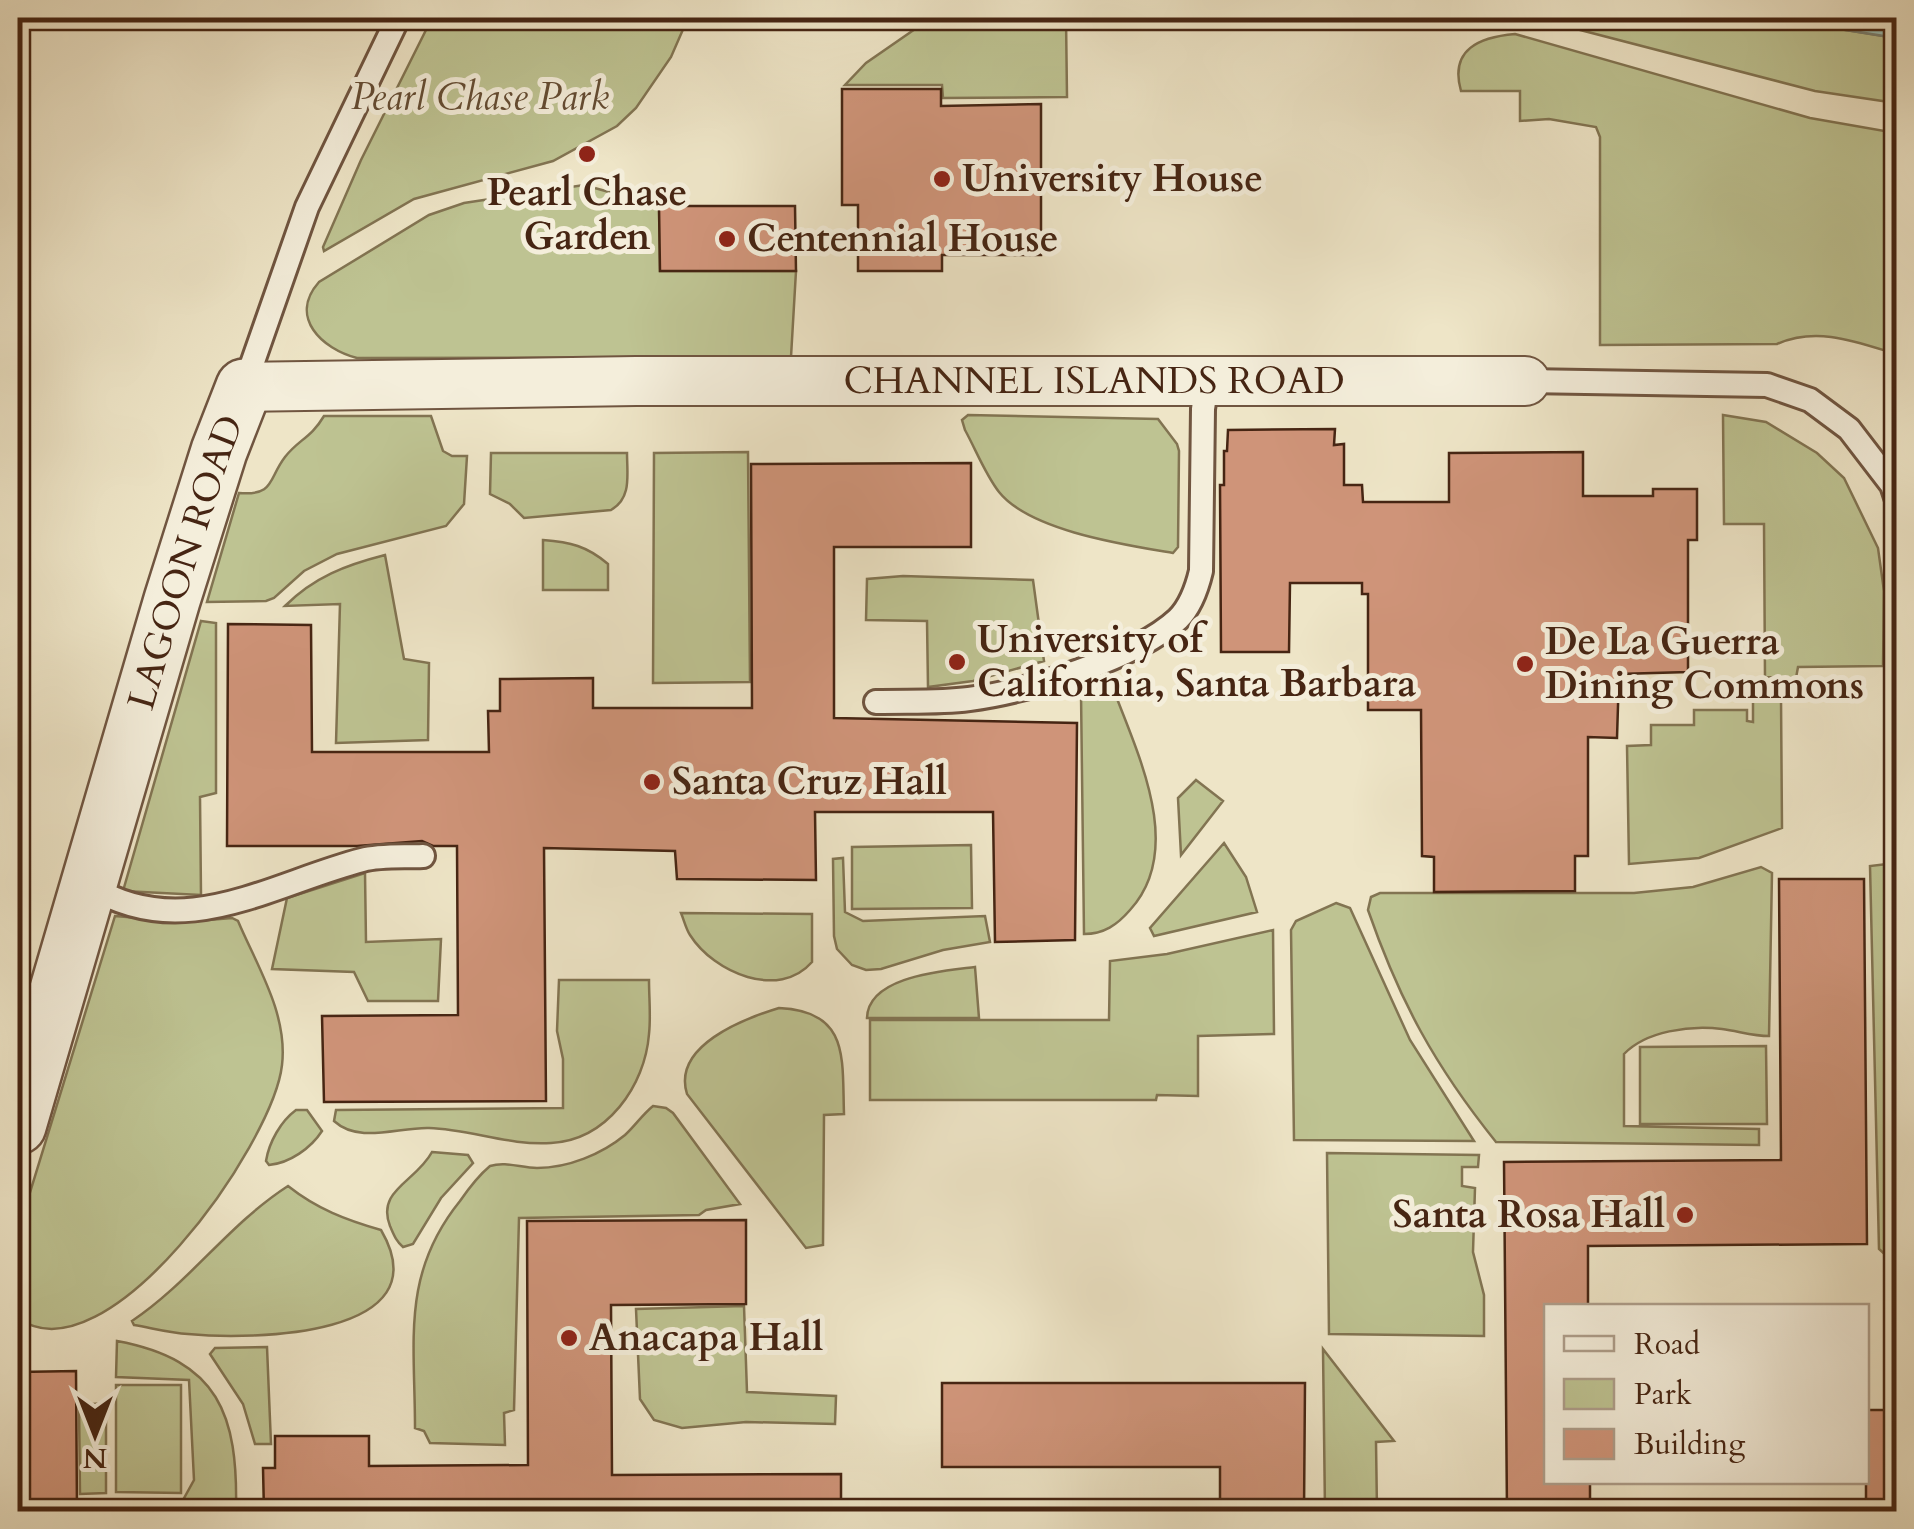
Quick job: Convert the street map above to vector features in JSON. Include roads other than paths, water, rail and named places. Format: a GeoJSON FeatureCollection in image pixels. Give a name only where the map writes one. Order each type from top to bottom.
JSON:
{"type":"FeatureCollection","features":[{"type":"Feature","properties":{"kind":"street","name":"CHANNEL ISLANDS ROAD"},"geometry":{"type":"LineString","coordinates":[[244,387],[636,380],[1525,380]]}},
{"type":"Feature","properties":{"kind":"street","name":"LAGOON ROAD"},"geometry":{"type":"LineString","coordinates":[[18,1126],[172,600],[244,387]]}},
{"type":"Feature","properties":{"kind":"lane","name":"LAGOON ROAD"},"geometry":{"type":"LineString","coordinates":[[244,387],[307,207],[398,18]]}},
{"type":"Feature","properties":{"kind":"lane","name":"CHANNEL ISLANDS ROAD"},"geometry":{"type":"LineString","coordinates":[[1525,380],[1767,384],[1810,400],[1849,429],[1892,485],[1896,497]]}},
{"type":"Feature","properties":{"kind":"lane"},"geometry":{"type":"LineString","coordinates":[[876,702],[969,699],[1047,681],[1108,659],[1162,631],[1180,616],[1196,593],[1201,571],[1202,409],[1207,382]]}},
{"type":"Feature","properties":{"kind":"lane"},"geometry":{"type":"LineString","coordinates":[[87,884],[111,899],[189,911],[236,904],[366,859],[423,856]]}},
{"type":"Feature","properties":{"kind":"water"},"geometry":{"type":"Polygon","coordinates":[[[1771,18],[1896,18],[1896,38],[1771,18]]]}},
{"type":"Feature","properties":{"kind":"place","name":"Pearl Chase Garden"},"geometry":{"type":"Point","coordinates":[587,154]}},
{"type":"Feature","properties":{"kind":"place","name":"University House"},"geometry":{"type":"Point","coordinates":[942,179]}},
{"type":"Feature","properties":{"kind":"place","name":"Centennial House"},"geometry":{"type":"Point","coordinates":[727,239]}},
{"type":"Feature","properties":{"kind":"place","name":"University of California, Santa Barbara"},"geometry":{"type":"Point","coordinates":[957,662]}},
{"type":"Feature","properties":{"kind":"place","name":"De La Guerra Dining Commons"},"geometry":{"type":"Point","coordinates":[1525,664]}},
{"type":"Feature","properties":{"kind":"place","name":"Santa Cruz Hall"},"geometry":{"type":"Point","coordinates":[652,782]}},
{"type":"Feature","properties":{"kind":"place","name":"Santa Rosa Hall"},"geometry":{"type":"Point","coordinates":[1685,1215]}},
{"type":"Feature","properties":{"kind":"place","name":"Anacapa Hall"},"geometry":{"type":"Point","coordinates":[569,1338]}},
{"type":"Feature","properties":{"kind":"park label","name":"Pearl Chase Park"},"geometry":{"type":"Point","coordinates":[480,97]}}]}
